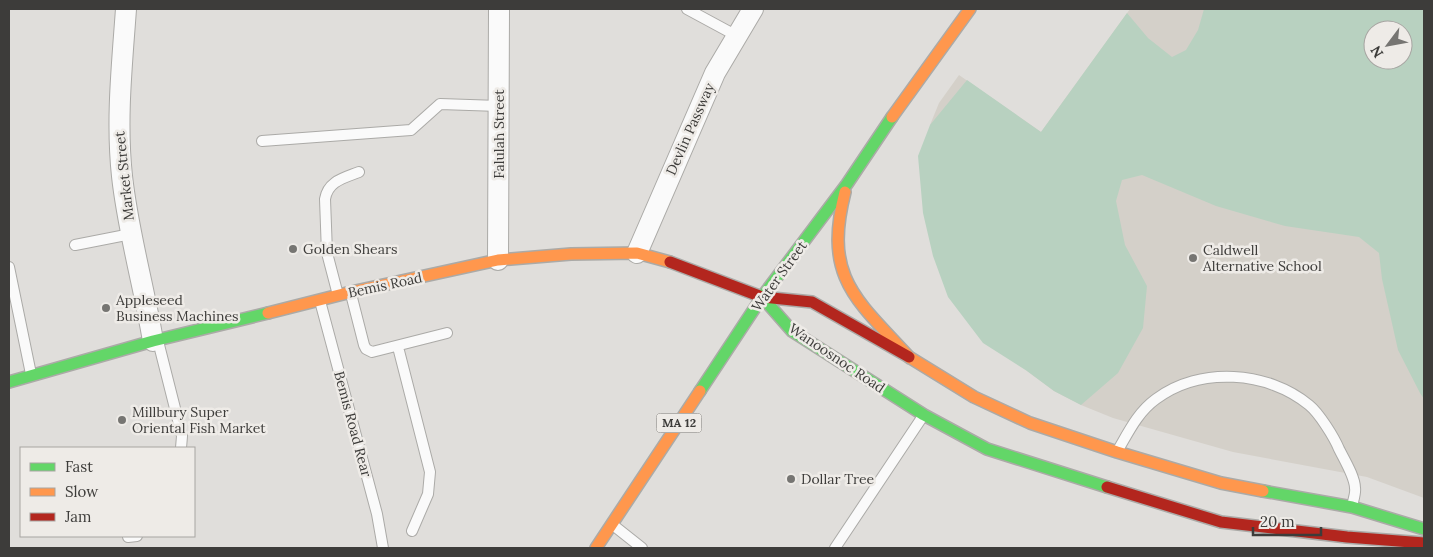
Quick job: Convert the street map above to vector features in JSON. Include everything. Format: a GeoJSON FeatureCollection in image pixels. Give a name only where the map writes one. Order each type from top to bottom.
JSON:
{"type":"FeatureCollection","features":[{"type":"Feature","properties":{"kind":"main road","name":"Water Street"},"geometry":{"type":"LineString","coordinates":[[596,548],[762,297],[848,184],[914,85],[970,9]]}},
{"type":"Feature","properties":{"kind":"main road"},"geometry":{"type":"LineString","coordinates":[[848,184],[839,212],[838,241],[842,271],[852,292],[910,358]]}},
{"type":"Feature","properties":{"kind":"main road","name":"Bemis Road"},"geometry":{"type":"LineString","coordinates":[[9,382],[31,374],[155,341],[351,292],[498,260],[571,254],[637,254],[677,264],[762,297]]}},
{"type":"Feature","properties":{"kind":"main road","name":"Wanoosnoc Road"},"geometry":{"type":"LineString","coordinates":[[762,297],[812,302],[974,397],[1022,419],[1117,452],[1221,483],[1352,507],[1424,529]]}},
{"type":"Feature","properties":{"kind":"main road","name":"Wanoosnoc Road"},"geometry":{"type":"LineString","coordinates":[[762,297],[792,331],[924,415],[987,449],[1221,522],[1346,543],[1424,543]]}},
{"type":"Feature","properties":{"kind":"street","name":"Market Street"},"geometry":{"type":"LineString","coordinates":[[126,9],[119,106],[122,178],[131,234],[155,341]]}},
{"type":"Feature","properties":{"kind":"street","name":"Falulah Street"},"geometry":{"type":"LineString","coordinates":[[498,260],[499,9]]}},
{"type":"Feature","properties":{"kind":"street","name":"Devlin Passway"},"geometry":{"type":"LineString","coordinates":[[637,254],[715,73],[753,9]]}},
{"type":"Feature","properties":{"kind":"street"},"geometry":{"type":"LineString","coordinates":[[1346,543],[1352,507]]}},
{"type":"Feature","properties":{"kind":"lane"},"geometry":{"type":"LineString","coordinates":[[687,9],[737,36]]}},
{"type":"Feature","properties":{"kind":"lane"},"geometry":{"type":"LineString","coordinates":[[262,140],[411,130],[440,104],[499,106]]}},
{"type":"Feature","properties":{"kind":"lane"},"geometry":{"type":"LineString","coordinates":[[338,296],[327,253],[326,191],[332,184],[359,172]]}},
{"type":"Feature","properties":{"kind":"lane"},"geometry":{"type":"LineString","coordinates":[[75,244],[131,234]]}},
{"type":"Feature","properties":{"kind":"lane"},"geometry":{"type":"LineString","coordinates":[[9,267],[31,374]]}},
{"type":"Feature","properties":{"kind":"lane"},"geometry":{"type":"LineString","coordinates":[[351,292],[361,337],[366,349],[372,352],[398,347],[447,333]]}},
{"type":"Feature","properties":{"kind":"lane","name":"Bemis Road Rear"},"geometry":{"type":"LineString","coordinates":[[320,301],[377,514],[383,548]]}},
{"type":"Feature","properties":{"kind":"lane"},"geometry":{"type":"LineString","coordinates":[[155,341],[182,436],[182,447]]}},
{"type":"Feature","properties":{"kind":"lane"},"geometry":{"type":"LineString","coordinates":[[398,347],[430,472],[428,494],[412,531]]}},
{"type":"Feature","properties":{"kind":"lane"},"geometry":{"type":"LineString","coordinates":[[1117,452],[1132,423],[1156,399],[1176,387],[1204,379],[1227,376],[1255,379],[1286,390],[1310,406],[1334,438],[1348,468],[1355,487],[1352,507]]}},
{"type":"Feature","properties":{"kind":"lane"},"geometry":{"type":"LineString","coordinates":[[835,548],[924,415]]}},
{"type":"Feature","properties":{"kind":"lane"},"geometry":{"type":"LineString","coordinates":[[612,525],[642,548]]}},
{"type":"Feature","properties":{"kind":"shaded area","name":"Caldwell Alternative School"},"geometry":{"type":"Polygon","coordinates":[[[1130,9],[1424,9],[1424,498],[1367,477],[1233,452],[1113,418],[1054,391],[1027,371],[930,125],[939,103],[959,75],[1041,132],[1130,9]]]}},
{"type":"Feature","properties":{"kind":"green space","name":"Caldwell Alternative School"},"geometry":{"type":"Polygon","coordinates":[[[1204,9],[1424,9],[1424,399],[1398,350],[1382,279],[1379,253],[1359,237],[1285,226],[1216,206],[1142,175],[1122,180],[1116,201],[1125,245],[1147,286],[1143,328],[1118,373],[1081,405],[1054,391],[983,343],[948,297],[933,256],[923,213],[918,156],[930,125],[967,80],[1041,132],[1127,13],[1148,38],[1172,57],[1186,50],[1198,30],[1204,9]]]}},
{"type":"Feature","properties":{"kind":"traffic: fast"},"geometry":{"type":"LineString","coordinates":[[700,391],[762,297],[847,184],[892,117]]}},
{"type":"Feature","properties":{"kind":"traffic: fast"},"geometry":{"type":"LineString","coordinates":[[762,297],[792,331],[924,415],[987,449],[1107,487]]}},
{"type":"Feature","properties":{"kind":"traffic: fast"},"geometry":{"type":"LineString","coordinates":[[9,382],[153,341],[268,313]]}},
{"type":"Feature","properties":{"kind":"traffic: fast"},"geometry":{"type":"LineString","coordinates":[[1263,491],[1352,507],[1424,529]]}},
{"type":"Feature","properties":{"kind":"traffic: slow"},"geometry":{"type":"LineString","coordinates":[[892,117],[970,9]]}},
{"type":"Feature","properties":{"kind":"traffic: slow"},"geometry":{"type":"LineString","coordinates":[[845,192],[839,221],[838,246],[842,267],[849,285],[874,319],[910,358]]}},
{"type":"Feature","properties":{"kind":"traffic: slow"},"geometry":{"type":"LineString","coordinates":[[268,313],[351,292],[498,260],[571,254],[637,253],[670,262]]}},
{"type":"Feature","properties":{"kind":"traffic: slow"},"geometry":{"type":"LineString","coordinates":[[909,357],[974,397],[1030,423],[1117,452],[1221,483],[1263,491]]}},
{"type":"Feature","properties":{"kind":"traffic: slow"},"geometry":{"type":"LineString","coordinates":[[596,548],[700,391]]}},
{"type":"Feature","properties":{"kind":"traffic: jam"},"geometry":{"type":"LineString","coordinates":[[670,262],[762,297],[812,302],[909,357]]}},
{"type":"Feature","properties":{"kind":"traffic: jam"},"geometry":{"type":"LineString","coordinates":[[1107,487],[1221,522],[1347,537],[1424,543]]}},
{"type":"Feature","properties":{"kind":"place","name":"Golden Shears"},"geometry":{"type":"Point","coordinates":[293,249]}},
{"type":"Feature","properties":{"kind":"place","name":"Caldwell Alternative School"},"geometry":{"type":"Point","coordinates":[1193,258]}},
{"type":"Feature","properties":{"kind":"place","name":"Appleseed Business Machines"},"geometry":{"type":"Point","coordinates":[106,308]}},
{"type":"Feature","properties":{"kind":"place","name":"Millbury Super Oriental Fish Market"},"geometry":{"type":"Point","coordinates":[122,420]}},
{"type":"Feature","properties":{"kind":"place","name":"Dollar Tree"},"geometry":{"type":"Point","coordinates":[791,479]}}]}
